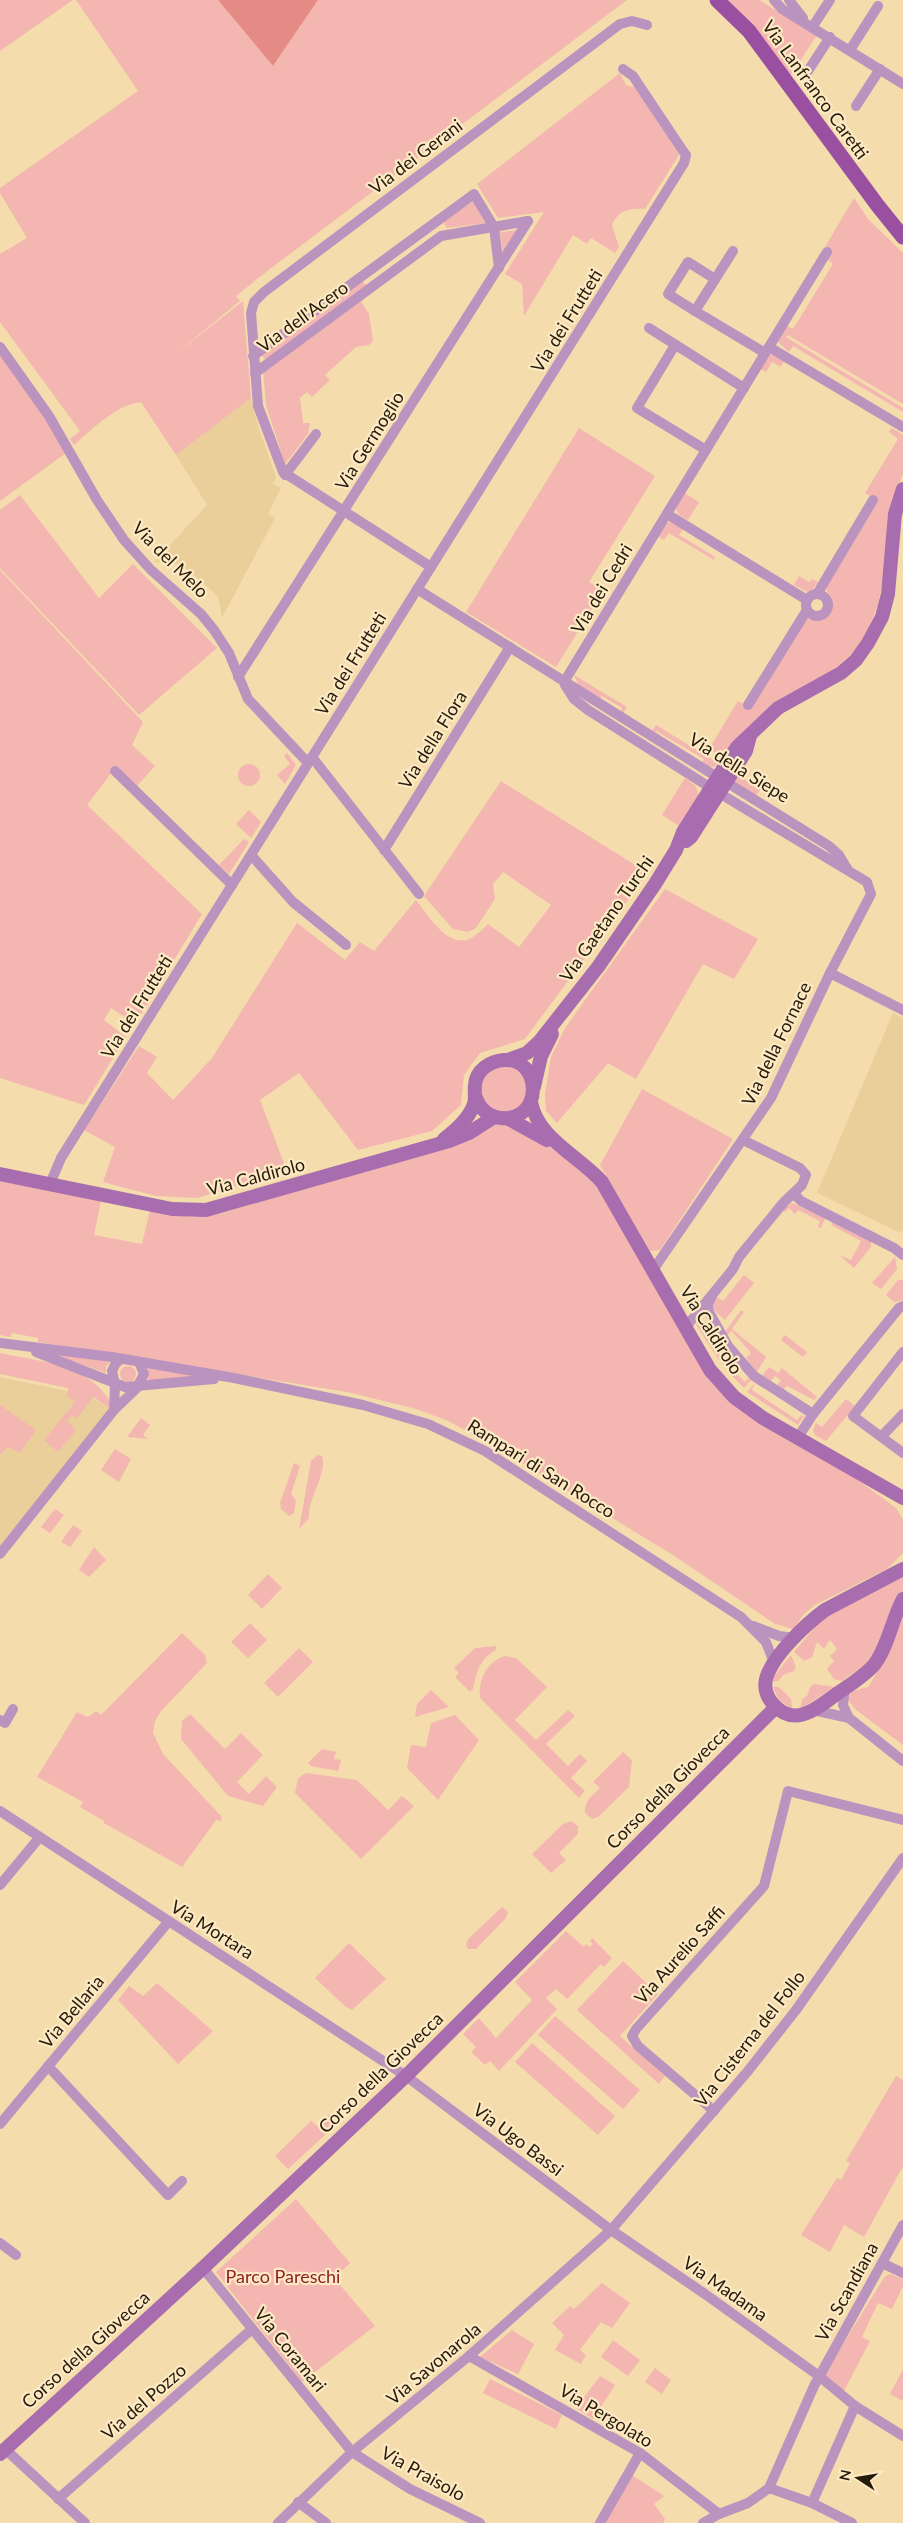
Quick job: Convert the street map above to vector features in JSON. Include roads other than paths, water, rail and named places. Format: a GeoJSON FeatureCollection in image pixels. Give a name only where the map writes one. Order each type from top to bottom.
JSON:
{"type":"FeatureCollection","features":[{"type":"Feature","properties":{"kind":"main road","name":"Via Lanfranco Caretti"},"geometry":{"type":"LineString","coordinates":[[717,0],[749,31],[903,237]]}},
{"type":"Feature","properties":{"kind":"main road","name":"Via Lanfranco Caretti"},"geometry":{"type":"LineString","coordinates":[[878,206],[903,229]]}},
{"type":"Feature","properties":{"kind":"street"},"geometry":{"type":"LineString","coordinates":[[774,0],[782,9],[903,84]]}},
{"type":"Feature","properties":{"kind":"street"},"geometry":{"type":"LineString","coordinates":[[789,0],[809,24]]}},
{"type":"Feature","properties":{"kind":"street"},"geometry":{"type":"LineString","coordinates":[[809,24],[830,0]]}},
{"type":"Feature","properties":{"kind":"street"},"geometry":{"type":"LineString","coordinates":[[850,50],[878,6]]}},
{"type":"Feature","properties":{"kind":"street","name":"Via dei Gerani"},"geometry":{"type":"LineString","coordinates":[[285,475],[275,457],[258,406],[254,373],[251,309],[254,302],[264,292],[620,24],[632,21],[647,25]]}},
{"type":"Feature","properties":{"kind":"street"},"geometry":{"type":"LineString","coordinates":[[808,72],[830,37]]}},
{"type":"Feature","properties":{"kind":"street","name":"Via dei Frutteti"},"geometry":{"type":"LineString","coordinates":[[50,1184],[62,1158],[232,884],[684,163],[686,155],[633,76],[623,69]]}},
{"type":"Feature","properties":{"kind":"street"},"geometry":{"type":"LineString","coordinates":[[856,106],[880,69]]}},
{"type":"Feature","properties":{"kind":"street","name":"Via dell'Acero"},"geometry":{"type":"LineString","coordinates":[[253,356],[474,194],[494,227],[499,268]]}},
{"type":"Feature","properties":{"kind":"street","name":"Via dell'Acero"},"geometry":{"type":"LineString","coordinates":[[254,373],[441,236],[528,221]]}},
{"type":"Feature","properties":{"kind":"street","name":"Via Germoglio"},"geometry":{"type":"LineString","coordinates":[[238,677],[345,512],[528,221]]}},
{"type":"Feature","properties":{"kind":"street"},"geometry":{"type":"LineString","coordinates":[[430,226],[437,239]]}},
{"type":"Feature","properties":{"kind":"street"},"geometry":{"type":"LineString","coordinates":[[695,311],[734,251]]}},
{"type":"Feature","properties":{"kind":"street"},"geometry":{"type":"LineString","coordinates":[[394,252],[402,264]]}},
{"type":"Feature","properties":{"kind":"street","name":"Via dei Cedri"},"geometry":{"type":"LineString","coordinates":[[564,682],[827,252]]}},
{"type":"Feature","properties":{"kind":"street"},"geometry":{"type":"LineString","coordinates":[[715,280],[688,262],[668,294],[903,427]]}},
{"type":"Feature","properties":{"kind":"street","name":"Via dell'Acero"},"geometry":{"type":"LineString","coordinates":[[364,275],[371,287]]}},
{"type":"Feature","properties":{"kind":"street"},"geometry":{"type":"LineString","coordinates":[[649,328],[744,388]]}},
{"type":"Feature","properties":{"kind":"street"},"geometry":{"type":"LineString","coordinates":[[676,345],[637,408],[706,450]]}},
{"type":"Feature","properties":{"kind":"street","name":"Via del Melo"},"geometry":{"type":"LineString","coordinates":[[0,347],[49,416],[97,500],[119,533],[151,570],[201,614],[229,653],[248,699],[310,760],[419,894]]}},
{"type":"Feature","properties":{"kind":"street"},"geometry":{"type":"LineString","coordinates":[[316,434],[285,475],[431,567]]}},
{"type":"Feature","properties":{"kind":"street","name":"Via Gaetano Turchi"},"geometry":{"type":"LineString","coordinates":[[532,1095],[544,1048],[568,1008],[625,928],[718,785],[746,751],[750,736],[778,708],[841,673],[856,660],[868,643],[882,617],[888,594],[895,514],[903,489]]}},
{"type":"Feature","properties":{"kind":"street"},"geometry":{"type":"LineString","coordinates":[[748,705],[807,605],[817,594],[874,500]]}},
{"type":"Feature","properties":{"kind":"street"},"geometry":{"type":"LineString","coordinates":[[667,514],[807,605],[816,616],[823,615],[827,610],[827,600],[817,594]]}},
{"type":"Feature","properties":{"kind":"street","name":"Via della Siepe"},"geometry":{"type":"LineString","coordinates":[[417,589],[625,720],[805,845],[849,871],[870,886],[872,890],[869,900]]}},
{"type":"Feature","properties":{"kind":"street","name":"Via della Flora"},"geometry":{"type":"LineString","coordinates":[[384,850],[510,647]]}},
{"type":"Feature","properties":{"kind":"street","name":"Via della Siepe"},"geometry":{"type":"LineString","coordinates":[[564,682],[570,693],[581,704],[619,730],[829,846],[840,855],[849,871]]}},
{"type":"Feature","properties":{"kind":"street"},"geometry":{"type":"LineString","coordinates":[[619,730],[625,720]]}},
{"type":"Feature","properties":{"kind":"street"},"geometry":{"type":"LineString","coordinates":[[641,743],[646,734]]}},
{"type":"Feature","properties":{"kind":"street"},"geometry":{"type":"LineString","coordinates":[[115,771],[232,884]]}},
{"type":"Feature","properties":{"kind":"street"},"geometry":{"type":"LineString","coordinates":[[805,845],[811,835]]}},
{"type":"Feature","properties":{"kind":"street"},"geometry":{"type":"LineString","coordinates":[[823,856],[829,846]]}},
{"type":"Feature","properties":{"kind":"street"},"geometry":{"type":"LineString","coordinates":[[251,855],[293,902],[346,945]]}},
{"type":"Feature","properties":{"kind":"street","name":"Via della Fornace"},"geometry":{"type":"LineString","coordinates":[[653,1270],[776,1090],[830,973],[869,900]]}},
{"type":"Feature","properties":{"kind":"street"},"geometry":{"type":"LineString","coordinates":[[830,973],[903,1010]]}},
{"type":"Feature","properties":{"kind":"street","name":"Via Gaetano Turchi"},"geometry":{"type":"LineString","coordinates":[[508,1060],[527,1053],[568,1008]]}},
{"type":"Feature","properties":{"kind":"street","name":"Via Caldirolo"},"geometry":{"type":"LineString","coordinates":[[430,1146],[452,1133],[469,1114],[476,1098],[475,1085],[483,1069],[496,1061],[508,1060],[519,1064],[531,1077],[532,1095],[540,1126],[563,1148],[585,1164],[602,1182],[710,1370],[727,1390],[752,1411],[797,1439],[903,1498]]}},
{"type":"Feature","properties":{"kind":"street"},"geometry":{"type":"LineString","coordinates":[[509,1119],[524,1112],[532,1095]]}},
{"type":"Feature","properties":{"kind":"street"},"geometry":{"type":"LineString","coordinates":[[476,1098],[485,1112],[494,1117]]}},
{"type":"Feature","properties":{"kind":"street","name":"Via Caldirolo"},"geometry":{"type":"LineString","coordinates":[[0,1174],[172,1209],[206,1210],[430,1146],[469,1133],[494,1117],[509,1119],[563,1148]]}},
{"type":"Feature","properties":{"kind":"street"},"geometry":{"type":"LineString","coordinates":[[686,1328],[733,1269],[739,1257],[784,1202],[802,1185],[806,1175],[800,1168],[743,1140]]}},
{"type":"Feature","properties":{"kind":"street"},"geometry":{"type":"LineString","coordinates":[[802,1185],[806,1199],[811,1205]]}},
{"type":"Feature","properties":{"kind":"street"},"geometry":{"type":"LineString","coordinates":[[794,1194],[797,1198],[894,1248],[903,1255]]}},
{"type":"Feature","properties":{"kind":"street"},"geometry":{"type":"LineString","coordinates":[[712,1295],[708,1305],[728,1346],[754,1376],[813,1414]]}},
{"type":"Feature","properties":{"kind":"street"},"geometry":{"type":"LineString","coordinates":[[797,1439],[813,1414],[903,1306]]}},
{"type":"Feature","properties":{"kind":"street"},"geometry":{"type":"LineString","coordinates":[[686,1328],[696,1320],[713,1318]]}},
{"type":"Feature","properties":{"kind":"street","name":"Rampari di San Rocco"},"geometry":{"type":"LineString","coordinates":[[0,1343],[121,1359],[234,1378],[372,1407],[419,1420],[456,1435],[485,1450],[620,1536],[750,1624],[779,1636],[795,1638]]}},
{"type":"Feature","properties":{"kind":"street","name":"Rampari di San Rocco"},"geometry":{"type":"LineString","coordinates":[[24,1346],[115,1384],[137,1387],[185,1381],[234,1378]]}},
{"type":"Feature","properties":{"kind":"street"},"geometry":{"type":"LineString","coordinates":[[903,1352],[853,1416],[903,1453]]}},
{"type":"Feature","properties":{"kind":"street"},"geometry":{"type":"LineString","coordinates":[[114,1410],[115,1384],[112,1371],[116,1363],[121,1359]]}},
{"type":"Feature","properties":{"kind":"street"},"geometry":{"type":"LineString","coordinates":[[0,1554],[114,1410],[143,1380],[144,1374],[139,1362]]}},
{"type":"Feature","properties":{"kind":"street"},"geometry":{"type":"LineString","coordinates":[[882,1436],[903,1414]]}},
{"type":"Feature","properties":{"kind":"street"},"geometry":{"type":"LineString","coordinates":[[903,1569],[825,1610],[795,1638],[774,1663],[766,1684],[769,1698],[776,1707],[784,1714],[797,1717],[813,1710],[864,1674],[878,1659],[903,1599]]}},
{"type":"Feature","properties":{"kind":"street","name":"Rampari di San Rocco"},"geometry":{"type":"LineString","coordinates":[[750,1624],[771,1650],[774,1663]]}},
{"type":"Feature","properties":{"kind":"street"},"geometry":{"type":"LineString","coordinates":[[845,1689],[843,1705],[850,1718],[903,1761]]}},
{"type":"Feature","properties":{"kind":"street","name":"Corso della Giovecca"},"geometry":{"type":"LineString","coordinates":[[2,2449],[203,2268],[406,2076],[776,1707]]}},
{"type":"Feature","properties":{"kind":"street"},"geometry":{"type":"LineString","coordinates":[[0,1720],[5,1723],[13,1708]]}},
{"type":"Feature","properties":{"kind":"street"},"geometry":{"type":"LineString","coordinates":[[813,1710],[850,1718]]}},
{"type":"Feature","properties":{"kind":"street","name":"Via Aurelio Saffi"},"geometry":{"type":"LineString","coordinates":[[714,2112],[638,2046],[632,2036],[636,2029],[764,1886],[788,1791],[903,1820]]}},
{"type":"Feature","properties":{"kind":"street","name":"Via Mortara"},"geometry":{"type":"LineString","coordinates":[[0,1811],[406,2076]]}},
{"type":"Feature","properties":{"kind":"street"},"geometry":{"type":"LineString","coordinates":[[0,1885],[39,1838]]}},
{"type":"Feature","properties":{"kind":"street","name":"Via Cisterna del Follo"},"geometry":{"type":"LineString","coordinates":[[611,2230],[714,2112],[796,2010],[903,1858]]}},
{"type":"Feature","properties":{"kind":"street","name":"Via Bellaria"},"geometry":{"type":"LineString","coordinates":[[0,2124],[169,1922]]}},
{"type":"Feature","properties":{"kind":"street"},"geometry":{"type":"LineString","coordinates":[[48,2066],[168,2194],[182,2181]]}},
{"type":"Feature","properties":{"kind":"street","name":"Via Ugo Bassi"},"geometry":{"type":"LineString","coordinates":[[406,2076],[611,2230]]}},
{"type":"Feature","properties":{"kind":"street","name":"Via Scandiana"},"geometry":{"type":"LineString","coordinates":[[769,2488],[819,2376],[903,2224]]}},
{"type":"Feature","properties":{"kind":"street","name":"Via Savonarola"},"geometry":{"type":"LineString","coordinates":[[278,2523],[352,2452],[469,2356],[611,2230]]}},
{"type":"Feature","properties":{"kind":"street","name":"Via Madama"},"geometry":{"type":"LineString","coordinates":[[611,2230],[819,2376],[855,2406],[903,2436]]}},
{"type":"Feature","properties":{"kind":"street"},"geometry":{"type":"LineString","coordinates":[[0,2243],[16,2255]]}},
{"type":"Feature","properties":{"kind":"street"},"geometry":{"type":"LineString","coordinates":[[882,2262],[903,2273]]}},
{"type":"Feature","properties":{"kind":"street","name":"Via Coramari"},"geometry":{"type":"LineString","coordinates":[[203,2268],[352,2452]]}},
{"type":"Feature","properties":{"kind":"street","name":"Via del Pozzo"},"geometry":{"type":"LineString","coordinates":[[58,2499],[252,2329]]}},
{"type":"Feature","properties":{"kind":"street","name":"Via Pergolato"},"geometry":{"type":"LineString","coordinates":[[469,2356],[640,2453],[719,2514]]}},
{"type":"Feature","properties":{"kind":"street"},"geometry":{"type":"LineString","coordinates":[[812,2503],[855,2406]]}},
{"type":"Feature","properties":{"kind":"street"},"geometry":{"type":"LineString","coordinates":[[2,2449],[84,2523]]}},
{"type":"Feature","properties":{"kind":"street","name":"Via Praisolo"},"geometry":{"type":"LineString","coordinates":[[352,2452],[410,2489],[480,2523]]}},
{"type":"Feature","properties":{"kind":"street"},"geometry":{"type":"LineString","coordinates":[[600,2523],[640,2453]]}},
{"type":"Feature","properties":{"kind":"street"},"geometry":{"type":"LineString","coordinates":[[703,2523],[719,2514],[748,2503],[769,2488],[812,2503],[852,2523]]}},
{"type":"Feature","properties":{"kind":"street"},"geometry":{"type":"LineString","coordinates":[[298,2502],[326,2523]]}},
{"type":"Feature","properties":{"kind":"park label","name":"Parco Pareschi"},"geometry":{"type":"Point","coordinates":[283,2277]}}]}
